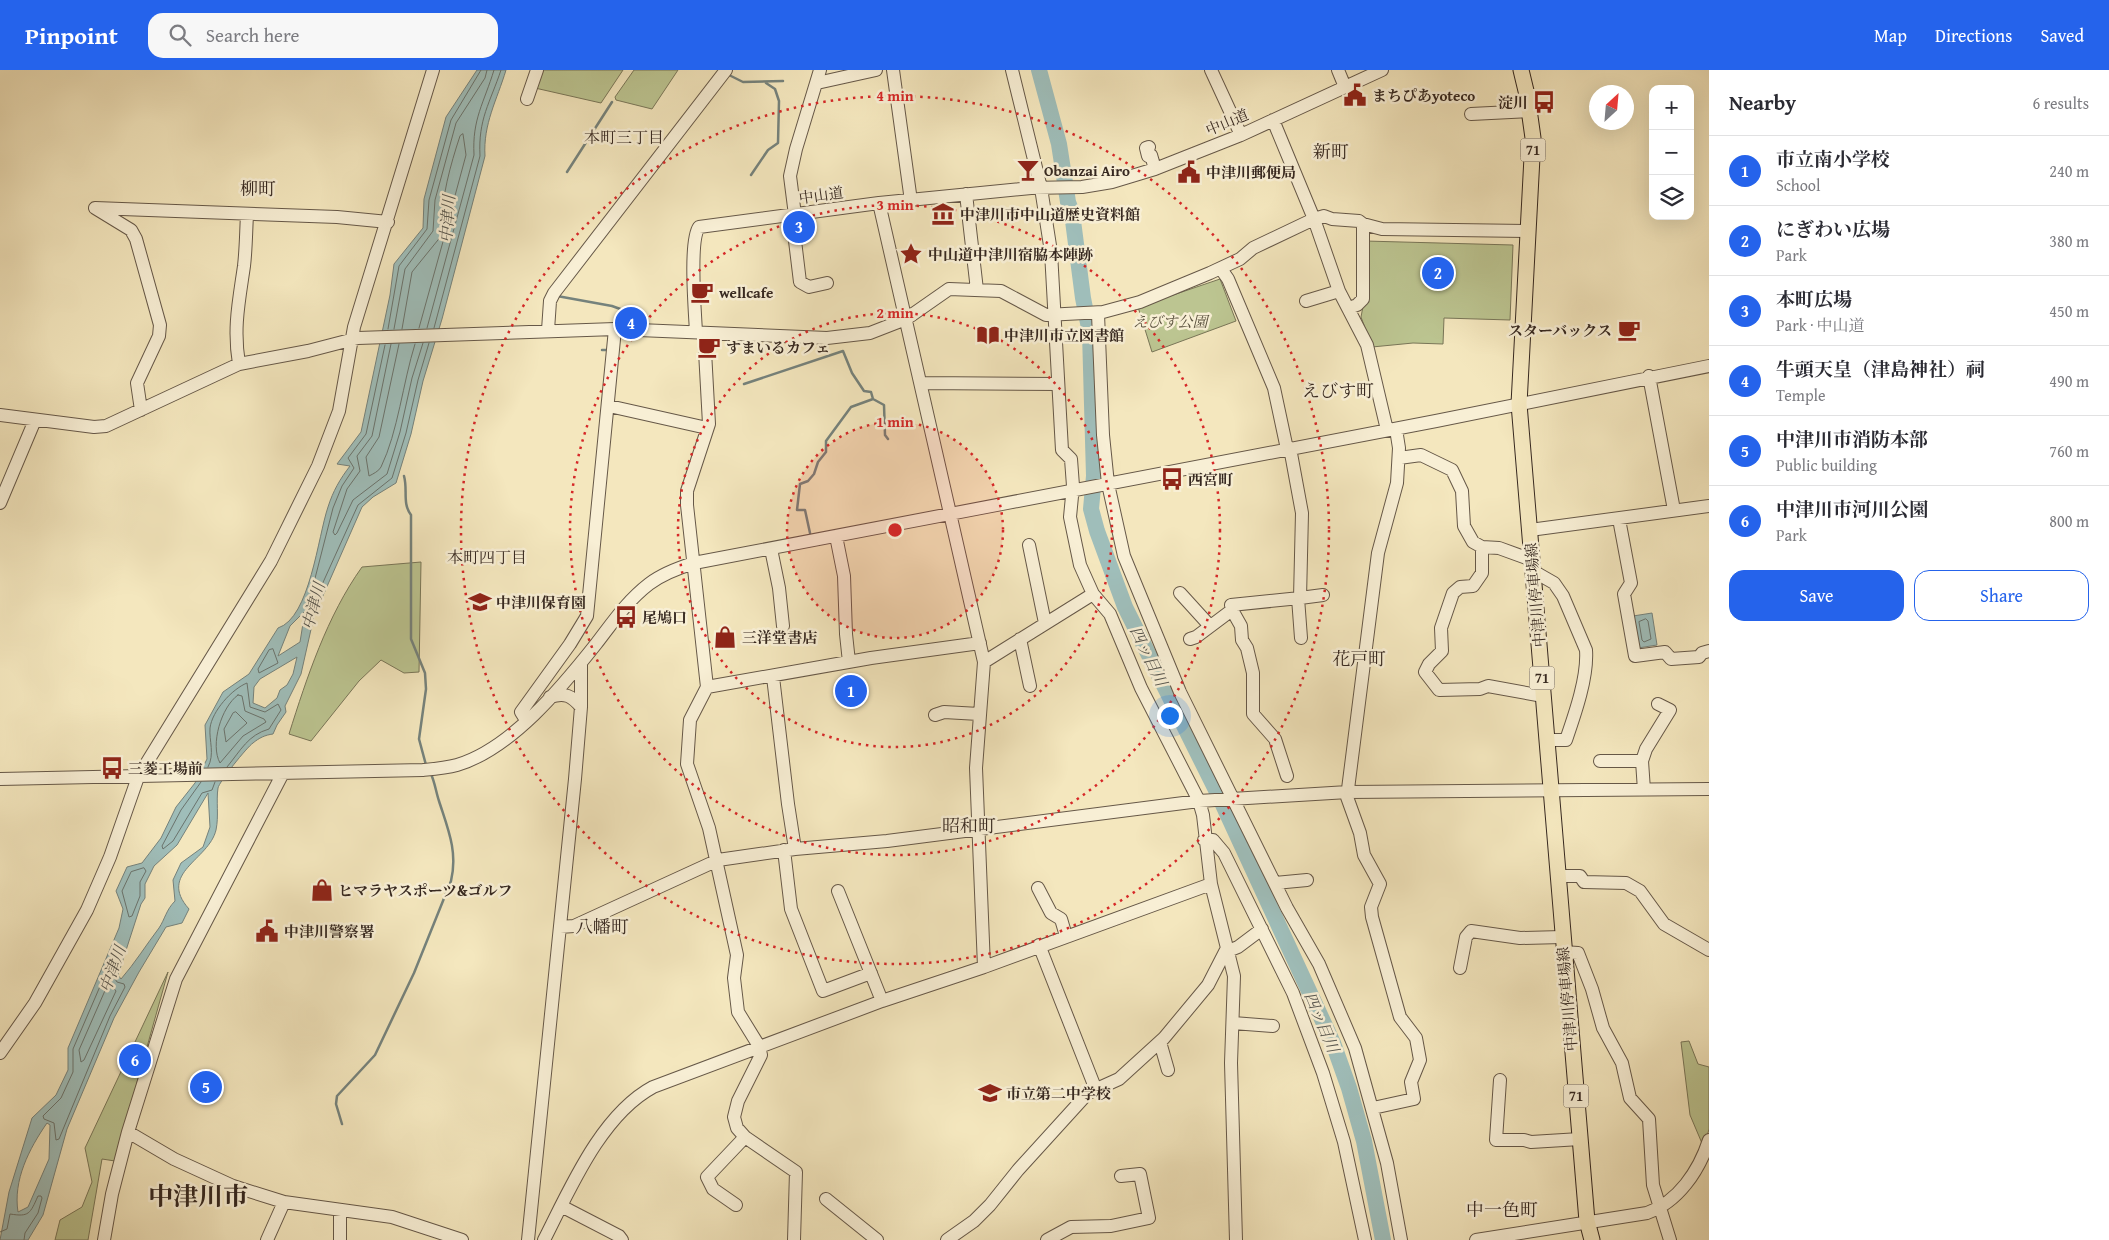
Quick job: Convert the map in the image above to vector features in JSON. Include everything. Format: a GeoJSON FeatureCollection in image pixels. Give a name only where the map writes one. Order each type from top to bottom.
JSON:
{"type":"FeatureCollection","features":[{"type":"Feature","properties":{"kind":"main road","name":"中津川停車場線"},"geometry":{"type":"LineString","coordinates":[[1521,70],[1530,111],[1533,138],[1519,404],[1586,1221],[1592,1240]]}},
{"type":"Feature","properties":{"kind":"street"},"geometry":{"type":"LineString","coordinates":[[0,1053],[35,1003],[87,910],[110,857],[138,776],[236,621],[271,561],[333,429],[355,339],[354,327],[388,222],[433,70]]}},
{"type":"Feature","properties":{"kind":"street"},"geometry":{"type":"LineString","coordinates":[[526,99],[538,70]]}},
{"type":"Feature","properties":{"kind":"street"},"geometry":{"type":"LineString","coordinates":[[548,330],[550,301],[554,293],[726,70]]}},
{"type":"Feature","properties":{"kind":"street"},"geometry":{"type":"LineString","coordinates":[[827,283],[809,287],[800,282],[790,176],[796,148],[818,76],[876,70]]}},
{"type":"Feature","properties":{"kind":"street"},"geometry":{"type":"LineString","coordinates":[[893,70],[911,201]]}},
{"type":"Feature","properties":{"kind":"street"},"geometry":{"type":"LineString","coordinates":[[1012,70],[1047,188],[1062,450],[1070,459],[1075,491],[1070,517],[1080,565],[1093,594],[1110,614],[1141,688],[1198,801],[1202,815],[1211,884],[1234,976],[1231,1063],[1236,1240]]}},
{"type":"Feature","properties":{"kind":"street"},"geometry":{"type":"LineString","coordinates":[[1211,70],[1241,135]]}},
{"type":"Feature","properties":{"kind":"street"},"geometry":{"type":"LineString","coordinates":[[1338,70],[1345,87]]}},
{"type":"Feature","properties":{"kind":"street","name":"中山道"},"geometry":{"type":"LineString","coordinates":[[700,332],[694,260],[696,232],[699,227],[793,216],[879,203],[966,194],[1077,187],[1112,182],[1155,169],[1241,135],[1382,70]]}},
{"type":"Feature","properties":{"kind":"street"},"geometry":{"type":"LineString","coordinates":[[1471,114],[1530,111]]}},
{"type":"Feature","properties":{"kind":"street"},"geometry":{"type":"LineString","coordinates":[[1273,120],[1314,219],[1339,291],[1367,346],[1399,458],[1396,492],[1378,553],[1348,792],[1351,813],[1360,833],[1364,855],[1380,884],[1371,907],[1385,968],[1400,1017],[1416,1038],[1420,1060],[1411,1082],[1414,1099],[1373,1108]]}},
{"type":"Feature","properties":{"kind":"street"},"geometry":{"type":"LineString","coordinates":[[1149,147],[1146,148],[1148,156],[1151,155],[1155,169]]}},
{"type":"Feature","properties":{"kind":"street"},"geometry":{"type":"LineString","coordinates":[[966,194],[976,290]]}},
{"type":"Feature","properties":{"kind":"street"},"geometry":{"type":"LineString","coordinates":[[879,203],[984,662],[976,768],[984,967]]}},
{"type":"Feature","properties":{"kind":"street"},"geometry":{"type":"LineString","coordinates":[[141,410],[137,383],[159,336],[160,325],[136,239],[131,230],[95,208],[336,217],[388,222]]}},
{"type":"Feature","properties":{"kind":"street"},"geometry":{"type":"LineString","coordinates":[[239,364],[235,340],[236,317],[244,264],[247,215]]}},
{"type":"Feature","properties":{"kind":"street"},"geometry":{"type":"LineString","coordinates":[[0,416],[94,427],[117,422],[239,364],[308,352],[355,339],[548,330],[615,329],[827,338],[870,333],[906,319],[949,289],[1000,291],[1040,314],[1096,313],[1140,302],[1221,269],[1240,259],[1253,248],[1324,216],[1332,219],[1359,221],[1363,224],[1382,229],[1527,231]]}},
{"type":"Feature","properties":{"kind":"street"},"geometry":{"type":"LineString","coordinates":[[1349,308],[1357,305],[1363,299],[1363,224]]}},
{"type":"Feature","properties":{"kind":"street"},"geometry":{"type":"LineString","coordinates":[[1221,269],[1228,279],[1274,388],[1289,449],[1302,513],[1299,598],[1301,638]]}},
{"type":"Feature","properties":{"kind":"street"},"geometry":{"type":"LineString","coordinates":[[1306,301],[1339,291]]}},
{"type":"Feature","properties":{"kind":"street"},"geometry":{"type":"LineString","coordinates":[[1096,313],[1105,485],[1124,556],[1180,692],[1275,883],[1319,964],[1355,1048],[1387,1163],[1401,1240]]}},
{"type":"Feature","properties":{"kind":"street"},"geometry":{"type":"LineString","coordinates":[[526,720],[521,712],[570,644],[587,616],[598,495],[609,406],[615,329]]}},
{"type":"Feature","properties":{"kind":"street"},"geometry":{"type":"LineString","coordinates":[[700,332],[708,408],[707,428],[687,491],[687,505],[707,687],[690,720],[687,764],[718,860],[738,955],[734,978],[738,1012],[759,1046],[761,1055],[738,1101],[734,1117],[737,1128],[745,1137],[796,1172],[794,1240]]}},
{"type":"Feature","properties":{"kind":"street"},"geometry":{"type":"LineString","coordinates":[[0,780],[423,770],[456,765],[494,747],[512,735],[581,662],[628,601],[650,582],[671,571],[694,563],[1075,491],[1519,404],[1649,376],[1709,366]]}},
{"type":"Feature","properties":{"kind":"street"},"geometry":{"type":"LineString","coordinates":[[1649,376],[1674,510]]}},
{"type":"Feature","properties":{"kind":"street"},"geometry":{"type":"LineString","coordinates":[[921,383],[1058,384]]}},
{"type":"Feature","properties":{"kind":"street"},"geometry":{"type":"LineString","coordinates":[[609,406],[707,428]]}},
{"type":"Feature","properties":{"kind":"street"},"geometry":{"type":"LineString","coordinates":[[0,503],[35,420]]}},
{"type":"Feature","properties":{"kind":"street"},"geometry":{"type":"LineString","coordinates":[[1399,458],[1420,455],[1452,470],[1462,491],[1464,526],[1473,542],[1482,546],[1499,548],[1533,566],[1554,583],[1563,596],[1586,650],[1587,658],[1566,740],[1548,740]]}},
{"type":"Feature","properties":{"kind":"street"},"geometry":{"type":"LineString","coordinates":[[1530,530],[1674,510],[1686,511],[1709,506]]}},
{"type":"Feature","properties":{"kind":"street"},"geometry":{"type":"LineString","coordinates":[[1619,519],[1631,584],[1624,594],[1635,656],[1665,652],[1672,659],[1699,657],[1702,652],[1709,651]]}},
{"type":"Feature","properties":{"kind":"street"},"geometry":{"type":"LineString","coordinates":[[836,536],[844,576],[849,662]]}},
{"type":"Feature","properties":{"kind":"street"},"geometry":{"type":"LineString","coordinates":[[1029,545],[1045,623]]}},
{"type":"Feature","properties":{"kind":"street"},"geometry":{"type":"LineString","coordinates":[[1482,546],[1482,573],[1473,586],[1460,587],[1453,593],[1441,628],[1442,651],[1429,664],[1425,672],[1438,690],[1480,689],[1488,686],[1543,696]]}},
{"type":"Feature","properties":{"kind":"street"},"geometry":{"type":"LineString","coordinates":[[771,549],[781,597],[783,626]]}},
{"type":"Feature","properties":{"kind":"street"},"geometry":{"type":"LineString","coordinates":[[1180,593],[1210,626]]}},
{"type":"Feature","properties":{"kind":"street"},"geometry":{"type":"LineString","coordinates":[[984,662],[1093,594]]}},
{"type":"Feature","properties":{"kind":"street"},"geometry":{"type":"LineString","coordinates":[[1287,776],[1275,739],[1254,714],[1253,673],[1247,648],[1242,640],[1241,626],[1231,605],[1323,595]]}},
{"type":"Feature","properties":{"kind":"street"},"geometry":{"type":"LineString","coordinates":[[1190,639],[1232,610]]}},
{"type":"Feature","properties":{"kind":"street"},"geometry":{"type":"LineString","coordinates":[[1020,640],[1030,686]]}},
{"type":"Feature","properties":{"kind":"street"},"geometry":{"type":"LineString","coordinates":[[707,687],[774,677],[849,662],[980,643]]}},
{"type":"Feature","properties":{"kind":"street"},"geometry":{"type":"LineString","coordinates":[[528,1240],[582,707],[581,662]]}},
{"type":"Feature","properties":{"kind":"street"},"geometry":{"type":"LineString","coordinates":[[774,677],[788,804],[791,909],[823,991],[871,974]]}},
{"type":"Feature","properties":{"kind":"street"},"geometry":{"type":"LineString","coordinates":[[550,696],[568,695],[582,707]]}},
{"type":"Feature","properties":{"kind":"street"},"geometry":{"type":"LineString","coordinates":[[1644,790],[1642,761],[1646,749],[1670,710],[1658,704]]}},
{"type":"Feature","properties":{"kind":"street"},"geometry":{"type":"LineString","coordinates":[[935,715],[944,712],[979,714]]}},
{"type":"Feature","properties":{"kind":"street"},"geometry":{"type":"LineString","coordinates":[[1600,761],[1642,761]]}},
{"type":"Feature","properties":{"kind":"street"},"geometry":{"type":"LineString","coordinates":[[104,1240],[112,1194],[128,1132],[183,964],[277,773]]}},
{"type":"Feature","properties":{"kind":"street"},"geometry":{"type":"LineString","coordinates":[[560,927],[574,926],[718,860],[790,850],[886,841],[1198,801],[1348,792],[1709,789]]}},
{"type":"Feature","properties":{"kind":"street"},"geometry":{"type":"LineString","coordinates":[[1204,840],[1213,840],[1224,853],[1293,993],[1328,1087],[1344,1142],[1365,1240]]}},
{"type":"Feature","properties":{"kind":"street"},"geometry":{"type":"LineString","coordinates":[[1557,876],[1580,876],[1584,882],[1626,883],[1640,891],[1664,924],[1709,950]]}},
{"type":"Feature","properties":{"kind":"street"},"geometry":{"type":"LineString","coordinates":[[1275,883],[1308,880]]}},
{"type":"Feature","properties":{"kind":"street"},"geometry":{"type":"LineString","coordinates":[[544,1240],[572,1182],[602,1135],[638,1095],[683,1074],[759,1046],[882,1001],[984,967],[1039,945],[1211,884]]}},
{"type":"Feature","properties":{"kind":"street"},"geometry":{"type":"LineString","coordinates":[[1038,888],[1051,913],[1061,919],[1066,936]]}},
{"type":"Feature","properties":{"kind":"street"},"geometry":{"type":"LineString","coordinates":[[838,891],[882,1001]]}},
{"type":"Feature","properties":{"kind":"street"},"geometry":{"type":"LineString","coordinates":[[952,1239],[990,1205],[1018,1170],[1088,1092],[1119,1079],[1160,1042],[1208,985],[1228,949],[1238,947],[1262,928]]}},
{"type":"Feature","properties":{"kind":"street"},"geometry":{"type":"LineString","coordinates":[[1460,968],[1466,937],[1471,931],[1562,945],[1578,953],[1592,989],[1603,1028],[1622,1063],[1630,1098],[1650,1119],[1653,1185],[1670,1240]]}},
{"type":"Feature","properties":{"kind":"street"},"geometry":{"type":"LineString","coordinates":[[1039,945],[1096,1090]]}},
{"type":"Feature","properties":{"kind":"street"},"geometry":{"type":"LineString","coordinates":[[1233,1023],[1273,1026]]}},
{"type":"Feature","properties":{"kind":"street"},"geometry":{"type":"LineString","coordinates":[[1160,1042],[1168,1070]]}},
{"type":"Feature","properties":{"kind":"street"},"geometry":{"type":"LineString","coordinates":[[1500,1080],[1496,1140],[1524,1140],[1530,1142],[1580,1139]]}},
{"type":"Feature","properties":{"kind":"street"},"geometry":{"type":"LineString","coordinates":[[128,1132],[182,1163],[233,1186],[284,1202],[392,1218],[462,1240]]}},
{"type":"Feature","properties":{"kind":"street"},"geometry":{"type":"LineString","coordinates":[[736,1205],[713,1189],[707,1177],[745,1137]]}},
{"type":"Feature","properties":{"kind":"street"},"geometry":{"type":"LineString","coordinates":[[1476,1240],[1556,1234],[1586,1221],[1647,1213],[1659,1209],[1692,1178],[1709,1140]]}},
{"type":"Feature","properties":{"kind":"street"},"geometry":{"type":"LineString","coordinates":[[1047,1240],[1071,1227],[1111,1226],[1148,1218],[1140,1174],[1121,1176]]}},
{"type":"Feature","properties":{"kind":"street"},"geometry":{"type":"LineString","coordinates":[[826,1199],[877,1240]]}},
{"type":"Feature","properties":{"kind":"street"},"geometry":{"type":"LineString","coordinates":[[267,1240],[284,1202]]}},
{"type":"Feature","properties":{"kind":"street"},"geometry":{"type":"LineString","coordinates":[[561,1206],[619,1236],[622,1240]]}},
{"type":"Feature","properties":{"kind":"street"},"geometry":{"type":"LineString","coordinates":[[340,1216],[340,1240]]}},
{"type":"Feature","properties":{"kind":"green space"},"geometry":{"type":"Polygon","coordinates":[[[542,70],[623,70],[601,103],[535,88],[542,70]]]}},
{"type":"Feature","properties":{"kind":"green space"},"geometry":{"type":"Polygon","coordinates":[[[634,70],[678,70],[652,109],[616,100],[615,97],[634,70]]]}},
{"type":"Feature","properties":{"kind":"green space"},"geometry":{"type":"Polygon","coordinates":[[[1365,241],[1513,245],[1510,320],[1444,318],[1443,344],[1413,343],[1372,347],[1361,317],[1364,301],[1365,241]]]}},
{"type":"Feature","properties":{"kind":"green space","name":"えびす公園"},"geometry":{"type":"Polygon","coordinates":[[[1220,279],[1236,321],[1152,352],[1138,307],[1220,279]]]}},
{"type":"Feature","properties":{"kind":"green space"},"geometry":{"type":"Polygon","coordinates":[[[421,562],[419,672],[404,673],[381,660],[359,681],[311,741],[289,734],[328,626],[362,567],[421,562]]]}},
{"type":"Feature","properties":{"kind":"green space"},"geometry":{"type":"Polygon","coordinates":[[[168,972],[115,1161],[102,1159],[88,1240],[55,1240],[60,1220],[82,1207],[92,1182],[85,1148],[168,972]]]}},
{"type":"Feature","properties":{"kind":"green space"},"geometry":{"type":"Polygon","coordinates":[[[1689,1041],[1698,1064],[1709,1067],[1709,1129],[1704,1148],[1690,1115],[1681,1042],[1689,1041]]]}},
{"type":"Feature","properties":{"kind":"water","name":"中津川"},"geometry":{"type":"Polygon","coordinates":[[[477,70],[506,70],[488,123],[485,156],[442,319],[423,381],[411,434],[396,483],[373,497],[362,507],[314,616],[301,674],[285,706],[286,712],[273,734],[255,741],[234,765],[218,788],[216,830],[212,841],[188,867],[182,876],[179,886],[181,896],[189,909],[182,923],[166,927],[114,1018],[67,1129],[43,1215],[28,1240],[0,1240],[9,1192],[32,1118],[56,1095],[68,1070],[68,1048],[119,928],[123,909],[116,891],[127,867],[142,863],[161,838],[176,807],[195,783],[207,759],[205,725],[223,692],[249,674],[278,628],[289,621],[298,609],[305,593],[330,501],[337,485],[350,466],[337,464],[361,432],[390,295],[394,264],[423,228],[424,199],[446,117],[477,70]],[[305,611],[290,626],[278,656],[300,642],[305,611]],[[297,657],[260,679],[254,687],[253,703],[265,708],[277,698],[280,690],[287,685],[293,674],[297,657]],[[208,793],[177,845],[154,866],[145,884],[145,898],[141,904],[118,975],[121,979],[159,928],[175,901],[173,880],[181,863],[203,847],[210,827],[208,793]],[[47,1123],[40,1133],[20,1177],[17,1200],[18,1212],[28,1207],[49,1159],[50,1125],[47,1123]]]}},
{"type":"Feature","properties":{"kind":"water"},"geometry":{"type":"Polygon","coordinates":[[[1652,613],[1657,645],[1638,648],[1633,616],[1652,613]]]}},
{"type":"Feature","properties":{"kind":"waterway","name":"四ッ目川"},"geometry":{"type":"LineString","coordinates":[[1039,70],[1059,144],[1068,202],[1072,213],[1083,298],[1090,333],[1094,476],[1091,509],[1097,531],[1125,607],[1218,794],[1333,1043],[1349,1088],[1364,1141],[1383,1240]]}},
{"type":"Feature","properties":{"kind":"waterway"},"geometry":{"type":"LineString","coordinates":[[727,74],[743,82],[783,81]]}},
{"type":"Feature","properties":{"kind":"waterway"},"geometry":{"type":"LineString","coordinates":[[751,175],[768,150],[778,143],[779,101],[775,89],[766,83]]}},
{"type":"Feature","properties":{"kind":"waterway"},"geometry":{"type":"LineString","coordinates":[[567,172],[612,102]]}},
{"type":"Feature","properties":{"kind":"waterway"},"geometry":{"type":"LineString","coordinates":[[557,296],[612,306],[623,310]]}},
{"type":"Feature","properties":{"kind":"waterway"},"geometry":{"type":"LineString","coordinates":[[602,350],[608,350]]}},
{"type":"Feature","properties":{"kind":"waterway"},"geometry":{"type":"LineString","coordinates":[[744,384],[843,351],[852,373],[864,391],[871,392],[873,399],[851,407],[826,441],[826,452],[818,462],[814,474],[808,481],[800,484],[797,510],[805,510],[810,533]]}},
{"type":"Feature","properties":{"kind":"waterway"},"geometry":{"type":"LineString","coordinates":[[873,399],[884,405],[885,435],[888,439]]}},
{"type":"Feature","properties":{"kind":"waterway"},"geometry":{"type":"LineString","coordinates":[[404,476],[406,501],[411,515],[411,639],[425,673],[426,689],[419,739],[426,765]]}},
{"type":"Feature","properties":{"kind":"waterway"},"geometry":{"type":"LineString","coordinates":[[342,1124],[336,1104],[337,1096],[375,1055],[414,973],[451,881],[453,850],[431,774]]}},
{"type":"Feature","properties":{"kind":"place","name":"まちぴあyoteco"},"geometry":{"type":"Point","coordinates":[1355,95]}},
{"type":"Feature","properties":{"kind":"place","name":"淀川"},"geometry":{"type":"Point","coordinates":[1544,102]}},
{"type":"Feature","properties":{"kind":"place","name":"Obanzai Airo"},"geometry":{"type":"Point","coordinates":[1028,170]}},
{"type":"Feature","properties":{"kind":"place","name":"中津川郵便局"},"geometry":{"type":"Point","coordinates":[1189,172]}},
{"type":"Feature","properties":{"kind":"place","name":"中津川市中山道歴史資料館"},"geometry":{"type":"Point","coordinates":[943,214]}},
{"type":"Feature","properties":{"kind":"place","name":"本町広場"},"geometry":{"type":"Point","coordinates":[799,227]}},
{"type":"Feature","properties":{"kind":"place","name":"中山道中津川宿脇本陣跡"},"geometry":{"type":"Point","coordinates":[911,254]}},
{"type":"Feature","properties":{"kind":"place","name":"にぎわい広場"},"geometry":{"type":"Point","coordinates":[1438,273]}},
{"type":"Feature","properties":{"kind":"place","name":"wellcafe"},"geometry":{"type":"Point","coordinates":[702,292]}},
{"type":"Feature","properties":{"kind":"place","name":"牛頭天皇（津島神社）祠"},"geometry":{"type":"Point","coordinates":[631,323]}},
{"type":"Feature","properties":{"kind":"place","name":"スターバックス"},"geometry":{"type":"Point","coordinates":[1629,330]}},
{"type":"Feature","properties":{"kind":"place","name":"中津川市立図書館"},"geometry":{"type":"Point","coordinates":[988,335]}},
{"type":"Feature","properties":{"kind":"place","name":"すまいるカフェ"},"geometry":{"type":"Point","coordinates":[709,347]}},
{"type":"Feature","properties":{"kind":"place","name":"西宮町"},"geometry":{"type":"Point","coordinates":[1172,479]}},
{"type":"Feature","properties":{"kind":"place","name":"中津川保育園"},"geometry":{"type":"Point","coordinates":[480,602]}},
{"type":"Feature","properties":{"kind":"place","name":"尾鳩口"},"geometry":{"type":"Point","coordinates":[626,617]}},
{"type":"Feature","properties":{"kind":"place","name":"三洋堂書店"},"geometry":{"type":"Point","coordinates":[725,637]}},
{"type":"Feature","properties":{"kind":"place","name":"市立南小学校"},"geometry":{"type":"Point","coordinates":[851,691]}},
{"type":"Feature","properties":{"kind":"place","name":"三菱工場前"},"geometry":{"type":"Point","coordinates":[112,768]}},
{"type":"Feature","properties":{"kind":"place","name":"ヒマラヤスポーツ&ゴルフ"},"geometry":{"type":"Point","coordinates":[322,890]}},
{"type":"Feature","properties":{"kind":"place","name":"中津川警察署"},"geometry":{"type":"Point","coordinates":[267,931]}},
{"type":"Feature","properties":{"kind":"place","name":"中津川市河川公園"},"geometry":{"type":"Point","coordinates":[135,1060]}},
{"type":"Feature","properties":{"kind":"place","name":"中津川市消防本部"},"geometry":{"type":"Point","coordinates":[206,1087]}},
{"type":"Feature","properties":{"kind":"place","name":"市立第二中学校"},"geometry":{"type":"Point","coordinates":[990,1093]}},
{"type":"Feature","properties":{"kind":"district","name":"本町三丁目"},"geometry":{"type":"Point","coordinates":[624,137]}},
{"type":"Feature","properties":{"kind":"district","name":"新町"},"geometry":{"type":"Point","coordinates":[1331,151]}},
{"type":"Feature","properties":{"kind":"district","name":"柳町"},"geometry":{"type":"Point","coordinates":[258,188]}},
{"type":"Feature","properties":{"kind":"district","name":"えびす町"},"geometry":{"type":"Point","coordinates":[1338,390]}},
{"type":"Feature","properties":{"kind":"district","name":"本町四丁目"},"geometry":{"type":"Point","coordinates":[487,557]}},
{"type":"Feature","properties":{"kind":"district","name":"花戸町"},"geometry":{"type":"Point","coordinates":[1359,658]}},
{"type":"Feature","properties":{"kind":"district","name":"昭和町"},"geometry":{"type":"Point","coordinates":[969,825]}},
{"type":"Feature","properties":{"kind":"district","name":"八幡町"},"geometry":{"type":"Point","coordinates":[602,926]}},
{"type":"Feature","properties":{"kind":"district","name":"中津川市"},"geometry":{"type":"Point","coordinates":[198,1196]}},
{"type":"Feature","properties":{"kind":"district","name":"中一色町"},"geometry":{"type":"Point","coordinates":[1502,1209]}}]}
